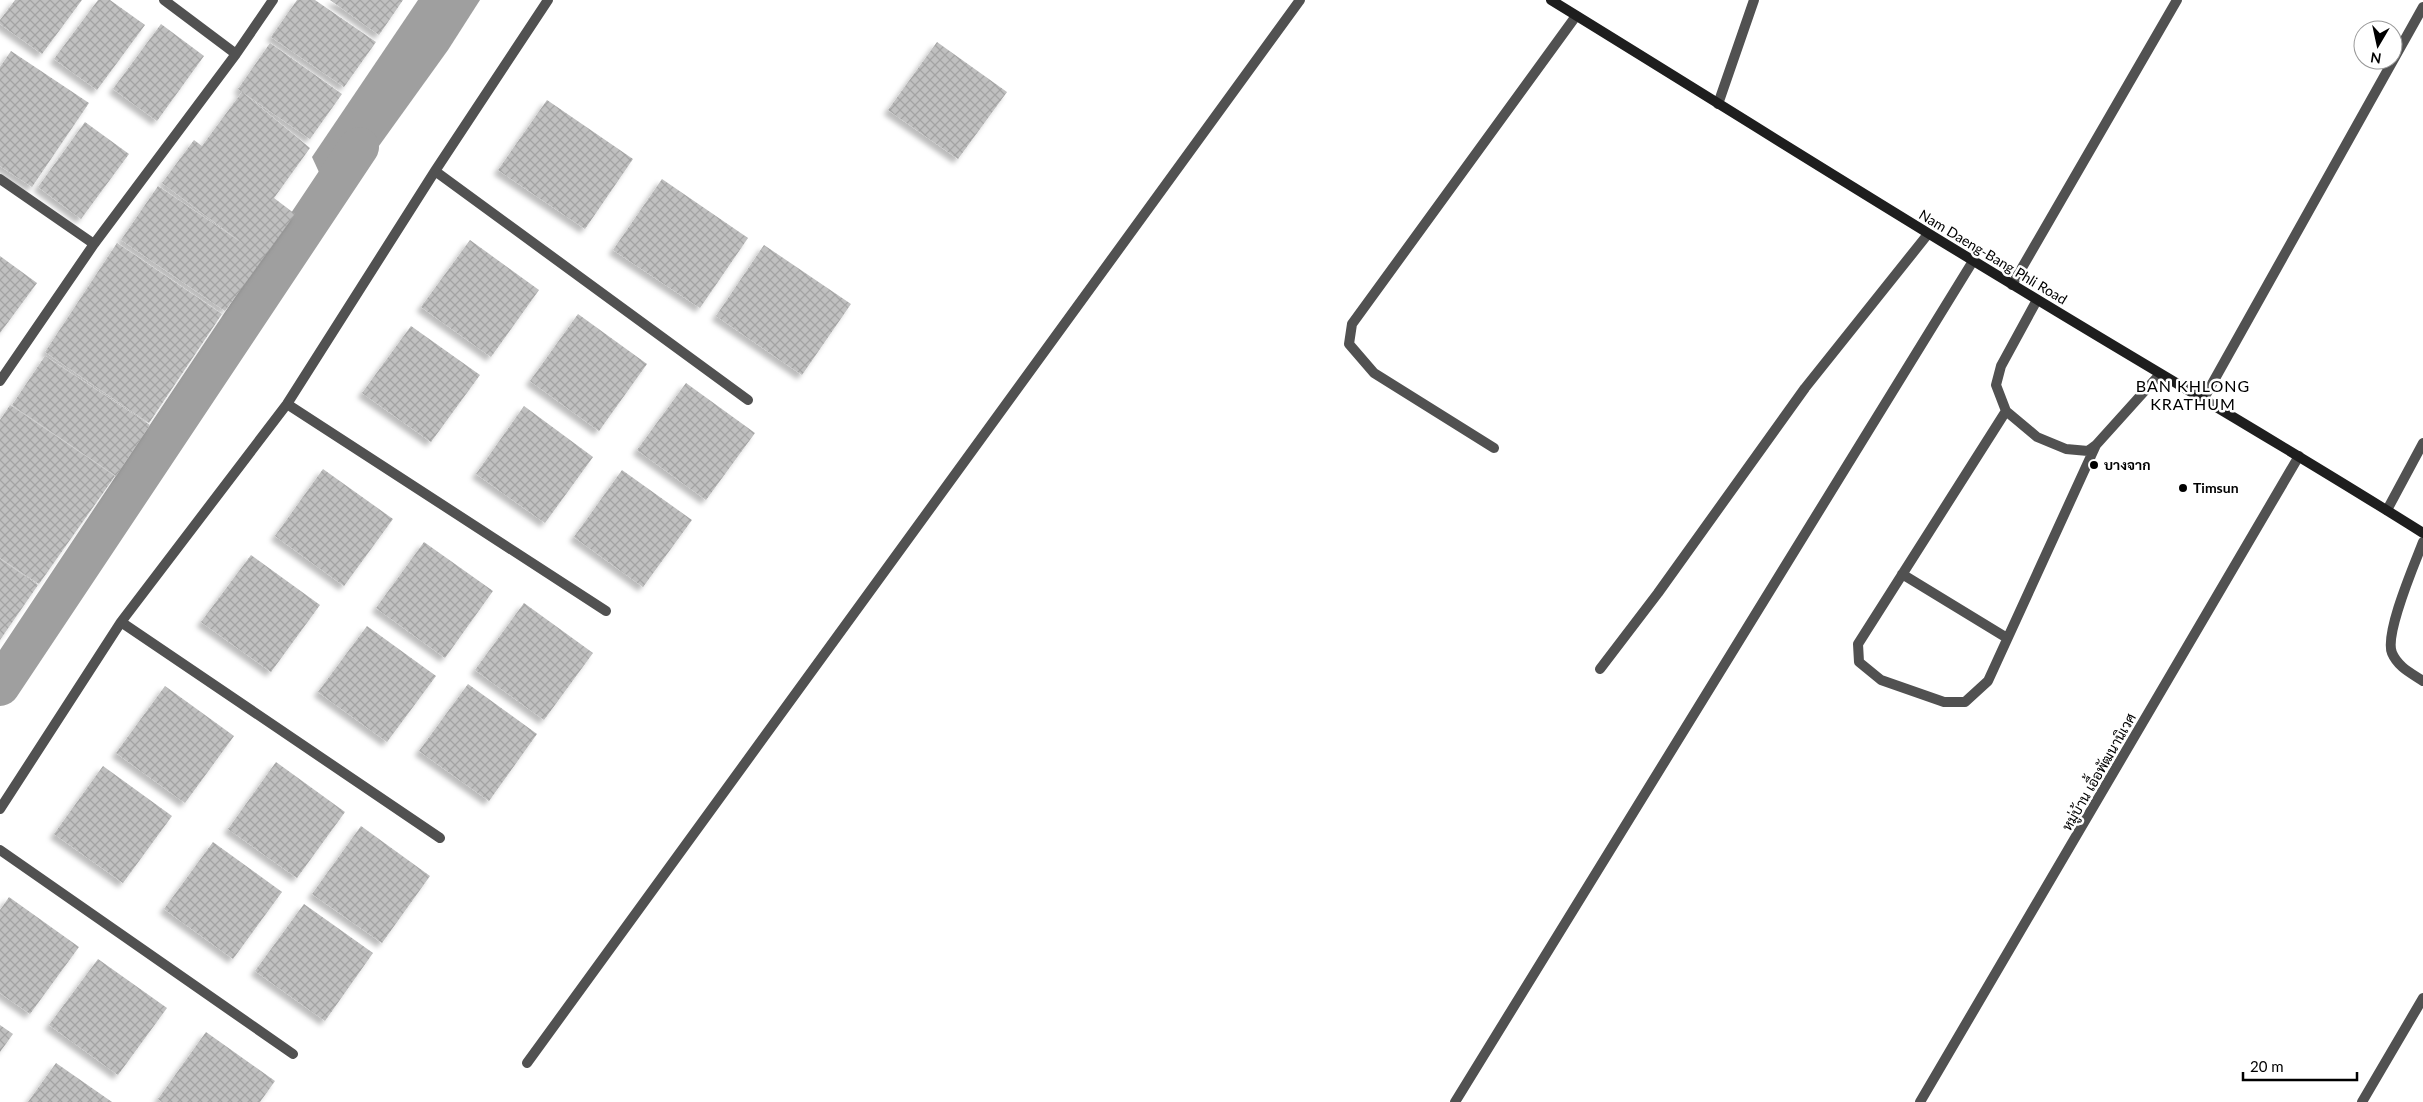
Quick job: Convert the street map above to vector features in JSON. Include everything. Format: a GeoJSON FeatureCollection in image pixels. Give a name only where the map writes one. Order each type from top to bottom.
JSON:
{"type":"FeatureCollection","features":[{"type":"Feature","properties":{"kind":"main road","name":"Nam Daeng-Bang Phli Road"},"geometry":{"type":"LineString","coordinates":[[1551,0],[1928,234],[2203,400],[2300,456],[2423,533]]}},
{"type":"Feature","properties":{"kind":"street"},"geometry":{"type":"LineString","coordinates":[[164,0],[236,54]]}},
{"type":"Feature","properties":{"kind":"street"},"geometry":{"type":"LineString","coordinates":[[0,381],[94,244],[274,0]]}},
{"type":"Feature","properties":{"kind":"street"},"geometry":{"type":"LineString","coordinates":[[0,808],[121,622],[287,404],[435,171],[548,0]]}},
{"type":"Feature","properties":{"kind":"street"},"geometry":{"type":"LineString","coordinates":[[526,1064],[1300,0]]}},
{"type":"Feature","properties":{"kind":"street"},"geometry":{"type":"LineString","coordinates":[[2012,285],[2177,0]]}},
{"type":"Feature","properties":{"kind":"street"},"geometry":{"type":"LineString","coordinates":[[1718,104],[1749,2]]}},
{"type":"Feature","properties":{"kind":"street"},"geometry":{"type":"LineString","coordinates":[[2203,400],[2423,7]]}},
{"type":"Feature","properties":{"kind":"street"},"geometry":{"type":"LineString","coordinates":[[1494,448],[1374,373],[1349,344],[1352,324],[1576,16]]}},
{"type":"Feature","properties":{"kind":"street"},"geometry":{"type":"LineString","coordinates":[[435,171],[748,400]]}},
{"type":"Feature","properties":{"kind":"street"},"geometry":{"type":"LineString","coordinates":[[0,179],[94,244]]}},
{"type":"Feature","properties":{"kind":"street"},"geometry":{"type":"LineString","coordinates":[[1600,669],[1658,593],[1805,388],[1928,234]]}},
{"type":"Feature","properties":{"kind":"street"},"geometry":{"type":"LineString","coordinates":[[1456,1102],[1973,261]]}},
{"type":"Feature","properties":{"kind":"street"},"geometry":{"type":"LineString","coordinates":[[2037,300],[2001,366],[1996,385],[2006,411],[2037,437],[2066,448],[2088,451],[2096,445],[2160,374]]}},
{"type":"Feature","properties":{"kind":"street"},"geometry":{"type":"LineString","coordinates":[[287,404],[606,611]]}},
{"type":"Feature","properties":{"kind":"street"},"geometry":{"type":"LineString","coordinates":[[2006,411],[1858,644],[1859,662],[1881,680],[1944,702],[1965,702],[1988,681],[2096,445]]}},
{"type":"Feature","properties":{"kind":"street"},"geometry":{"type":"LineString","coordinates":[[2386,510],[2423,442]]}},
{"type":"Feature","properties":{"kind":"street","name":"หมู่บ้าน เอื้อพัฒนานิเวศ"},"geometry":{"type":"LineString","coordinates":[[1920,1102],[2300,456]]}},
{"type":"Feature","properties":{"kind":"street"},"geometry":{"type":"LineString","coordinates":[[2423,542],[2394,622],[2391,651],[2399,666],[2423,681]]}},
{"type":"Feature","properties":{"kind":"street"},"geometry":{"type":"LineString","coordinates":[[1902,574],[2007,638]]}},
{"type":"Feature","properties":{"kind":"street"},"geometry":{"type":"LineString","coordinates":[[121,622],[440,838]]}},
{"type":"Feature","properties":{"kind":"street"},"geometry":{"type":"LineString","coordinates":[[0,850],[293,1054]]}},
{"type":"Feature","properties":{"kind":"street"},"geometry":{"type":"LineString","coordinates":[[2362,1102],[2423,998]]}},
{"type":"Feature","properties":{"kind":"shaded area"},"geometry":{"type":"Polygon","coordinates":[[[418,0],[480,0],[448,50],[335,207],[312,157],[418,0]]]}},
{"type":"Feature","properties":{"kind":"building"},"geometry":{"type":"Polygon","coordinates":[[[15,0],[82,0],[42,54],[0,24],[0,20],[15,0]]]}},
{"type":"Feature","properties":{"kind":"building"},"geometry":{"type":"Polygon","coordinates":[[[98,0],[110,0],[145,25],[97,90],[54,59],[98,0]]]}},
{"type":"Feature","properties":{"kind":"building"},"geometry":{"type":"Polygon","coordinates":[[[297,0],[315,0],[376,42],[344,87],[271,37],[297,0]]]}},
{"type":"Feature","properties":{"kind":"building"},"geometry":{"type":"Polygon","coordinates":[[[330,0],[403,0],[379,35],[330,0]]]}},
{"type":"Feature","properties":{"kind":"building"},"geometry":{"type":"Polygon","coordinates":[[[161,24],[204,56],[157,121],[113,89],[161,24]]]}},
{"type":"Feature","properties":{"kind":"building"},"geometry":{"type":"Polygon","coordinates":[[[937,42],[1007,92],[958,159],[888,110],[937,42]]]}},
{"type":"Feature","properties":{"kind":"building"},"geometry":{"type":"Polygon","coordinates":[[[270,43],[342,94],[310,139],[238,89],[270,43]]]}},
{"type":"Feature","properties":{"kind":"building"},"geometry":{"type":"Polygon","coordinates":[[[11,51],[89,103],[32,187],[0,166],[0,67],[11,51]]]}},
{"type":"Feature","properties":{"kind":"building"},"geometry":{"type":"Polygon","coordinates":[[[242,92],[310,148],[274,198],[295,214],[225,311],[121,240],[158,186],[245,245],[162,183],[194,140],[202,146],[242,92]]]}},
{"type":"Feature","properties":{"kind":"building"},"geometry":{"type":"Polygon","coordinates":[[[547,100],[633,159],[585,229],[498,170],[547,100]]]}},
{"type":"Feature","properties":{"kind":"building"},"geometry":{"type":"Polygon","coordinates":[[[85,122],[129,154],[81,219],[38,187],[85,122]]]}},
{"type":"Feature","properties":{"kind":"building"},"geometry":{"type":"Polygon","coordinates":[[[662,179],[748,238],[700,308],[613,250],[662,179]]]}},
{"type":"Feature","properties":{"kind":"building"},"geometry":{"type":"Polygon","coordinates":[[[470,240],[539,290],[491,357],[421,307],[470,240]]]}},
{"type":"Feature","properties":{"kind":"building"},"geometry":{"type":"Polygon","coordinates":[[[117,243],[222,314],[149,423],[45,352],[117,243]]]}},
{"type":"Feature","properties":{"kind":"building"},"geometry":{"type":"Polygon","coordinates":[[[764,245],[851,304],[802,375],[716,316],[764,245]]]}},
{"type":"Feature","properties":{"kind":"building"},"geometry":{"type":"Polygon","coordinates":[[[0,256],[37,283],[0,333],[0,256]]]}},
{"type":"Feature","properties":{"kind":"building"},"geometry":{"type":"Polygon","coordinates":[[[578,314],[647,364],[599,431],[530,381],[578,314]]]}},
{"type":"Feature","properties":{"kind":"building"},"geometry":{"type":"Polygon","coordinates":[[[411,326],[480,375],[431,442],[362,393],[411,326]]]}},
{"type":"Feature","properties":{"kind":"building"},"geometry":{"type":"Polygon","coordinates":[[[45,356],[150,425],[116,476],[12,405],[45,356]]]}},
{"type":"Feature","properties":{"kind":"building"},"geometry":{"type":"Polygon","coordinates":[[[686,383],[755,433],[706,500],[637,450],[686,383]]]}},
{"type":"Feature","properties":{"kind":"building"},"geometry":{"type":"Polygon","coordinates":[[[10,405],[115,476],[39,584],[0,558],[0,420],[10,405]]]}},
{"type":"Feature","properties":{"kind":"building"},"geometry":{"type":"Polygon","coordinates":[[[524,406],[593,457],[545,523],[476,474],[524,406]]]}},
{"type":"Feature","properties":{"kind":"building"},"geometry":{"type":"Polygon","coordinates":[[[323,469],[393,519],[344,586],[275,536],[323,469]]]}},
{"type":"Feature","properties":{"kind":"building"},"geometry":{"type":"Polygon","coordinates":[[[622,470],[692,520],[643,587],[574,537],[622,470]]]}},
{"type":"Feature","properties":{"kind":"building"},"geometry":{"type":"Polygon","coordinates":[[[424,542],[493,591],[445,658],[376,608],[424,542]]]}},
{"type":"Feature","properties":{"kind":"building"},"geometry":{"type":"Polygon","coordinates":[[[251,555],[320,605],[271,672],[201,622],[251,555]]]}},
{"type":"Feature","properties":{"kind":"building"},"geometry":{"type":"Polygon","coordinates":[[[0,559],[38,585],[0,640],[0,559]]]}},
{"type":"Feature","properties":{"kind":"building"},"geometry":{"type":"Polygon","coordinates":[[[524,603],[593,653],[544,720],[475,670],[524,603]]]}},
{"type":"Feature","properties":{"kind":"building"},"geometry":{"type":"Polygon","coordinates":[[[367,626],[436,676],[387,742],[318,692],[367,626]]]}},
{"type":"Feature","properties":{"kind":"building"},"geometry":{"type":"Polygon","coordinates":[[[468,684],[537,734],[489,801],[419,751],[468,684]]]}},
{"type":"Feature","properties":{"kind":"building"},"geometry":{"type":"Polygon","coordinates":[[[165,686],[234,736],[185,803],[116,753],[165,686]]]}},
{"type":"Feature","properties":{"kind":"building"},"geometry":{"type":"Polygon","coordinates":[[[276,762],[345,812],[297,878],[228,829],[276,762]]]}},
{"type":"Feature","properties":{"kind":"building"},"geometry":{"type":"Polygon","coordinates":[[[103,766],[172,816],[123,883],[54,834],[103,766]]]}},
{"type":"Feature","properties":{"kind":"building"},"geometry":{"type":"Polygon","coordinates":[[[361,826],[430,876],[382,943],[312,894],[361,826]]]}},
{"type":"Feature","properties":{"kind":"building"},"geometry":{"type":"Polygon","coordinates":[[[213,842],[282,892],[233,959],[164,909],[213,842]]]}},
{"type":"Feature","properties":{"kind":"building"},"geometry":{"type":"Polygon","coordinates":[[[9,897],[79,947],[30,1014],[0,993],[0,910],[9,897]]]}},
{"type":"Feature","properties":{"kind":"building"},"geometry":{"type":"Polygon","coordinates":[[[304,904],[373,953],[325,1021],[255,971],[304,904]]]}},
{"type":"Feature","properties":{"kind":"building"},"geometry":{"type":"Polygon","coordinates":[[[98,959],[167,1008],[118,1075],[49,1025],[98,959]]]}},
{"type":"Feature","properties":{"kind":"building"},"geometry":{"type":"Polygon","coordinates":[[[0,1025],[13,1034],[0,1052],[0,1025]]]}},
{"type":"Feature","properties":{"kind":"building"},"geometry":{"type":"Polygon","coordinates":[[[206,1032],[275,1081],[260,1102],[162,1102],[158,1099],[206,1032]]]}},
{"type":"Feature","properties":{"kind":"building"},"geometry":{"type":"Polygon","coordinates":[[[56,1063],[112,1102],[28,1102],[56,1063]]]}},
{"type":"Feature","properties":{"kind":"waterway"},"geometry":{"type":"LineString","coordinates":[[0,686],[359,147]]}},
{"type":"Feature","properties":{"kind":"place","name":"บางจาก"},"geometry":{"type":"Point","coordinates":[2094,465]}},
{"type":"Feature","properties":{"kind":"place","name":"Timsun"},"geometry":{"type":"Point","coordinates":[2183,488]}},
{"type":"Feature","properties":{"kind":"district","name":"BAN KHLONG KRATHUM"},"geometry":{"type":"Point","coordinates":[2193,395]}}]}
